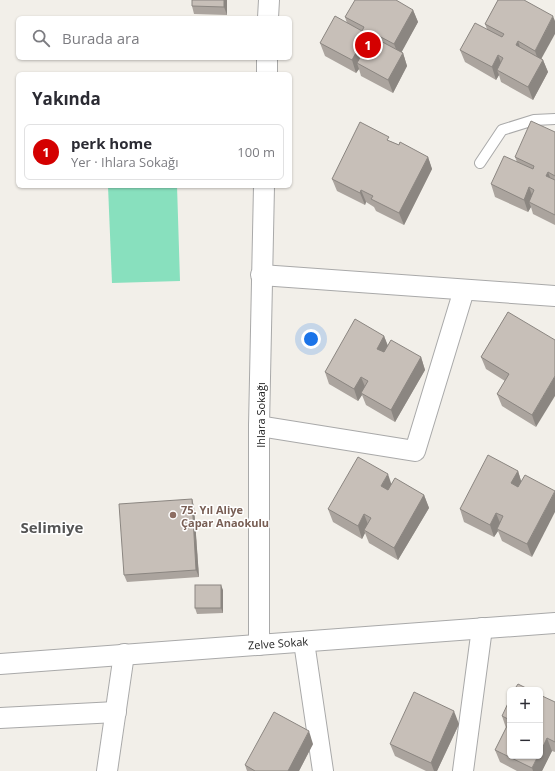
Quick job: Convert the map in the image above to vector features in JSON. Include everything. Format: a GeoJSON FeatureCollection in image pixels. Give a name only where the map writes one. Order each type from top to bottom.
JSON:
{"type":"FeatureCollection","features":[{"type":"Feature","properties":{"kind":"street"},"geometry":{"type":"LineString","coordinates":[[268,0],[268,16]]}},
{"type":"Feature","properties":{"kind":"street"},"geometry":{"type":"LineString","coordinates":[[267,60],[267,72]]}},
{"type":"Feature","properties":{"kind":"street","name":"Ihlara Sokağı"},"geometry":{"type":"LineString","coordinates":[[259,645],[259,426],[264,188]]}},
{"type":"Feature","properties":{"kind":"street"},"geometry":{"type":"LineString","coordinates":[[261,276],[555,296]]}},
{"type":"Feature","properties":{"kind":"street"},"geometry":{"type":"LineString","coordinates":[[259,426],[415,451],[464,290]]}},
{"type":"Feature","properties":{"kind":"street","name":"Zelve Sokak"},"geometry":{"type":"LineString","coordinates":[[0,664],[555,623]]}},
{"type":"Feature","properties":{"kind":"street"},"geometry":{"type":"LineString","coordinates":[[463,771],[482,628]]}},
{"type":"Feature","properties":{"kind":"street"},"geometry":{"type":"LineString","coordinates":[[304,642],[323,771]]}},
{"type":"Feature","properties":{"kind":"street"},"geometry":{"type":"LineString","coordinates":[[107,771],[124,654]]}},
{"type":"Feature","properties":{"kind":"street"},"geometry":{"type":"LineString","coordinates":[[0,718],[116,712]]}},
{"type":"Feature","properties":{"kind":"lane"},"geometry":{"type":"LineString","coordinates":[[480,163],[502,130],[534,120],[555,119]]}},
{"type":"Feature","properties":{"kind":"green space"},"geometry":{"type":"Polygon","coordinates":[[[108,188],[177,188],[180,281],[112,283],[108,188]]]}},
{"type":"Feature","properties":{"kind":"building"},"geometry":{"type":"Polygon","coordinates":[[[192,0],[224,0],[224,7],[192,6],[192,0]]]}},
{"type":"Feature","properties":{"kind":"building"},"geometry":{"type":"Polygon","coordinates":[[[355,0],[396,0],[413,10],[394,44],[377,35],[375,38],[403,53],[388,80],[357,63],[363,52],[358,49],[352,60],[320,43],[335,16],[362,31],[364,27],[345,17],[355,0]]]}},
{"type":"Feature","properties":{"kind":"building"},"geometry":{"type":"Polygon","coordinates":[[[498,0],[524,0],[553,16],[535,51],[518,41],[516,45],[543,60],[528,87],[497,70],[503,58],[498,55],[492,67],[460,50],[475,23],[502,37],[504,34],[485,24],[498,0]]]}},
{"type":"Feature","properties":{"kind":"building"},"geometry":{"type":"Polygon","coordinates":[[[531,121],[555,132],[555,176],[548,172],[546,176],[555,180],[555,215],[529,202],[534,190],[529,187],[524,200],[491,184],[504,156],[533,169],[534,166],[515,157],[531,121]]]}},
{"type":"Feature","properties":{"kind":"building"},"geometry":{"type":"Polygon","coordinates":[[[360,122],[389,137],[387,140],[399,145],[400,142],[428,157],[399,213],[371,199],[373,196],[361,190],[360,193],[332,179],[360,122]]]}},
{"type":"Feature","properties":{"kind":"building"},"geometry":{"type":"Polygon","coordinates":[[[508,312],[555,340],[555,376],[532,415],[497,394],[509,374],[481,357],[508,312]]]}},
{"type":"Feature","properties":{"kind":"building"},"geometry":{"type":"Polygon","coordinates":[[[355,319],[384,336],[377,349],[384,352],[391,340],[421,357],[391,410],[361,393],[368,381],[361,377],[354,389],[325,372],[355,319]]]}},
{"type":"Feature","properties":{"kind":"building"},"geometry":{"type":"Polygon","coordinates":[[[488,455],[518,471],[511,483],[518,487],[525,475],[555,491],[527,544],[497,529],[503,516],[496,513],[490,525],[460,509],[488,455]]]}},
{"type":"Feature","properties":{"kind":"building"},"geometry":{"type":"Polygon","coordinates":[[[358,457],[388,474],[381,486],[388,490],[395,478],[424,495],[394,548],[364,530],[371,518],[364,514],[358,526],[328,509],[358,457]]]}},
{"type":"Feature","properties":{"kind":"building"},"geometry":{"type":"Polygon","coordinates":[[[192,499],[196,570],[124,575],[119,504],[192,499]]]}},
{"type":"Feature","properties":{"kind":"building"},"geometry":{"type":"Polygon","coordinates":[[[195,585],[221,585],[221,608],[195,608],[195,585]]]}},
{"type":"Feature","properties":{"kind":"building"},"geometry":{"type":"Polygon","coordinates":[[[518,684],[524,687],[516,687],[518,684]]]}},
{"type":"Feature","properties":{"kind":"building"},"geometry":{"type":"Polygon","coordinates":[[[414,692],[454,711],[431,763],[390,744],[414,692]]]}},
{"type":"Feature","properties":{"kind":"building"},"geometry":{"type":"Polygon","coordinates":[[[543,696],[555,702],[555,742],[547,738],[543,747],[543,696]]]}},
{"type":"Feature","properties":{"kind":"building"},"geometry":{"type":"Polygon","coordinates":[[[507,705],[507,718],[502,716],[507,705]]]}},
{"type":"Feature","properties":{"kind":"building"},"geometry":{"type":"Polygon","coordinates":[[[274,712],[309,731],[288,771],[255,771],[245,765],[274,712]]]}},
{"type":"Feature","properties":{"kind":"building"},"geometry":{"type":"Polygon","coordinates":[[[507,726],[507,756],[495,750],[507,726]]]}},
{"type":"Feature","properties":{"kind":"building"},"geometry":{"type":"Polygon","coordinates":[[[514,759],[536,759],[532,768],[514,759]]]}},
{"type":"Feature","properties":{"kind":"place","name":"perk home"},"geometry":{"type":"Point","coordinates":[368,45]}},
{"type":"Feature","properties":{"kind":"place","name":"75. Yıl Aliye Çapar Anaokulu"},"geometry":{"type":"Point","coordinates":[173,515]}},
{"type":"Feature","properties":{"kind":"district","name":"Selimiye"},"geometry":{"type":"Point","coordinates":[52,527]}}]}
